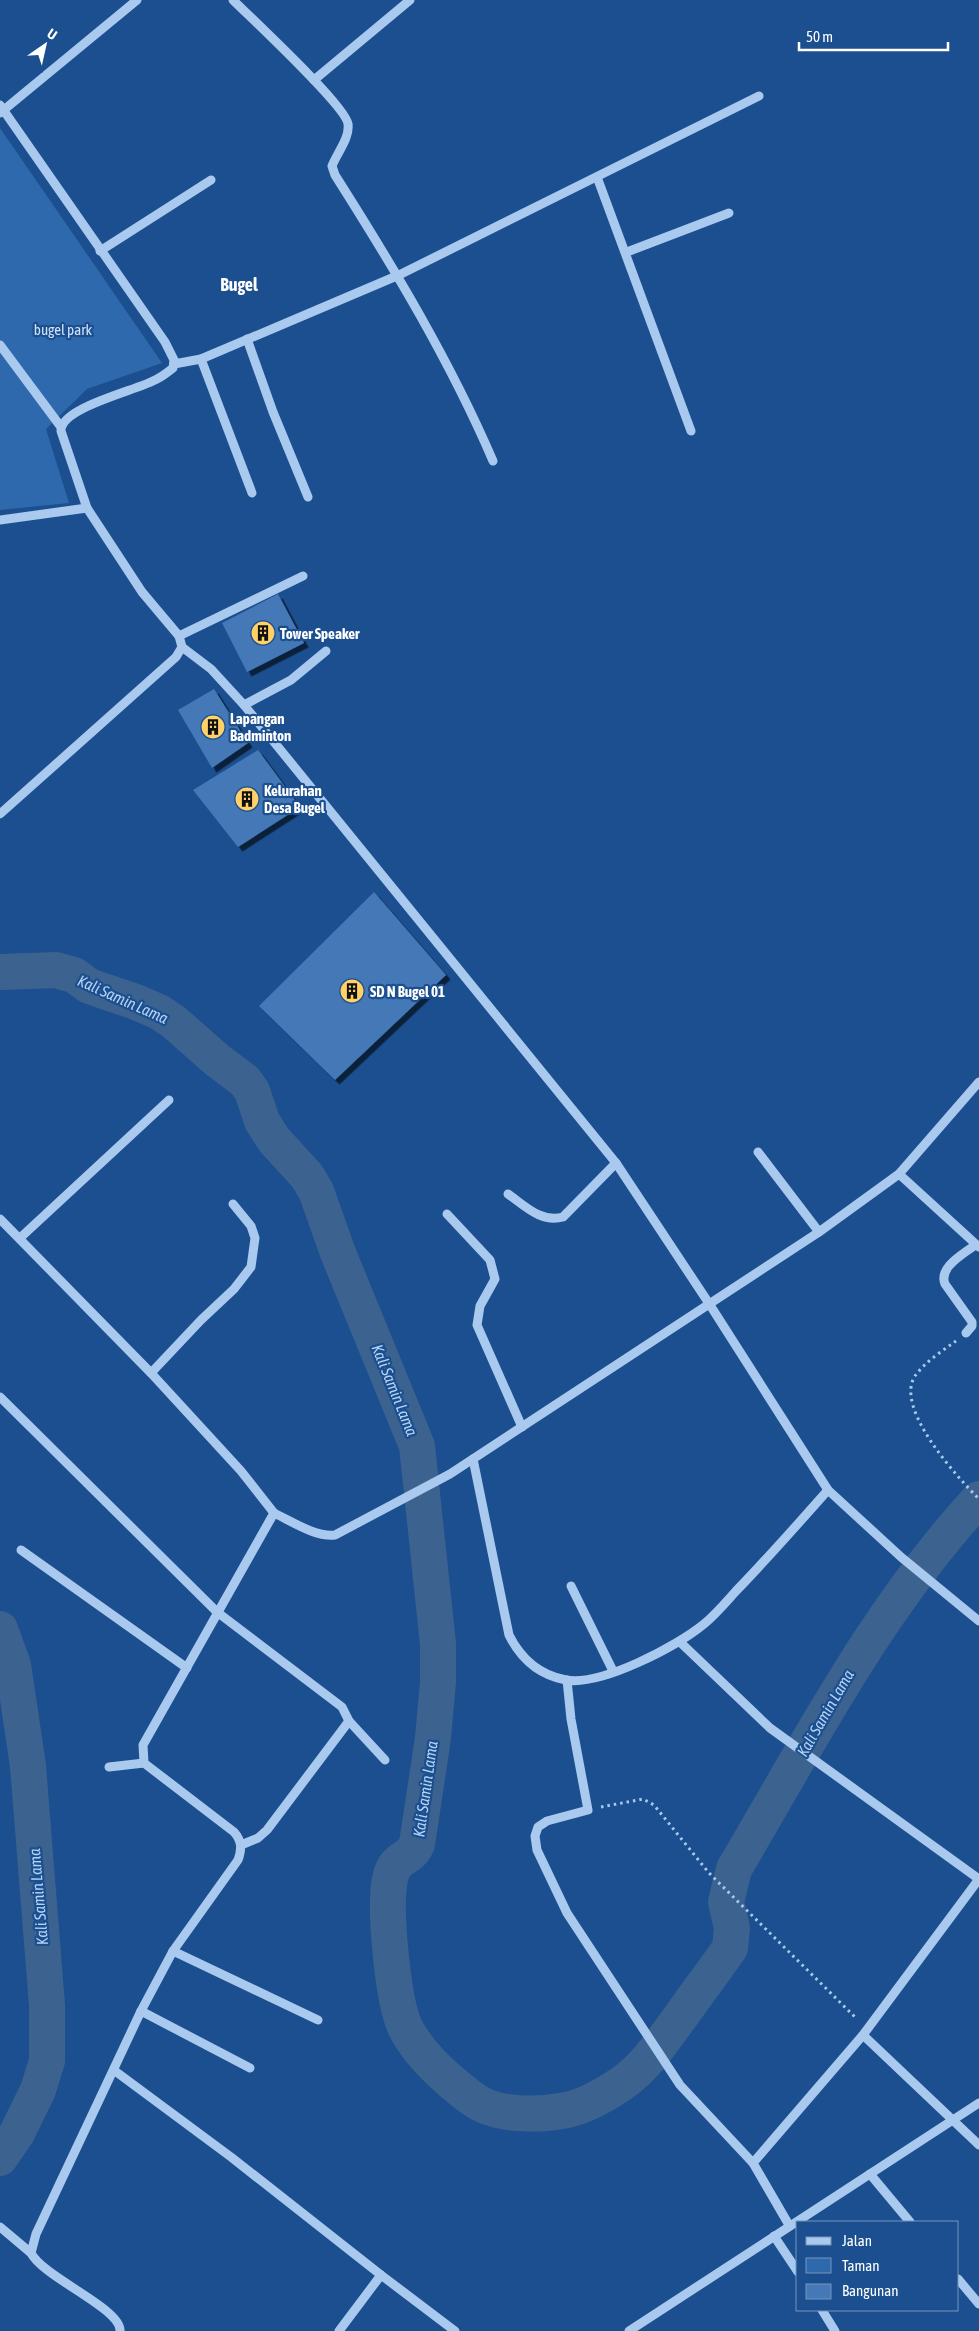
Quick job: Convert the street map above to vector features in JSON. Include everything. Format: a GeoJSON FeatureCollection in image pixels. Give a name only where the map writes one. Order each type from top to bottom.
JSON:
{"type":"FeatureCollection","features":[{"type":"Feature","properties":{"kind":"street"},"geometry":{"type":"LineString","coordinates":[[137,0],[1,109],[165,342],[172,355],[174,364]]}},
{"type":"Feature","properties":{"kind":"street"},"geometry":{"type":"LineString","coordinates":[[234,0],[314,80],[348,121],[348,130],[332,166],[335,175],[399,275],[448,366],[493,461]]}},
{"type":"Feature","properties":{"kind":"street"},"geometry":{"type":"LineString","coordinates":[[314,80],[410,0]]}},
{"type":"Feature","properties":{"kind":"street"},"geometry":{"type":"LineString","coordinates":[[61,426],[65,420],[85,407],[157,380],[168,372],[174,364],[201,360],[399,275],[759,96]]}},
{"type":"Feature","properties":{"kind":"street"},"geometry":{"type":"LineString","coordinates":[[597,177],[627,252],[692,430]]}},
{"type":"Feature","properties":{"kind":"street"},"geometry":{"type":"LineString","coordinates":[[100,251],[210,180]]}},
{"type":"Feature","properties":{"kind":"street"},"geometry":{"type":"LineString","coordinates":[[627,252],[729,213]]}},
{"type":"Feature","properties":{"kind":"street"},"geometry":{"type":"LineString","coordinates":[[247,339],[273,412],[308,497]]}},
{"type":"Feature","properties":{"kind":"street"},"geometry":{"type":"LineString","coordinates":[[0,345],[61,426],[65,446],[87,508],[142,592],[179,636],[182,647],[211,669],[244,705],[616,1164],[710,1304],[828,1490],[901,1557],[979,1621]]}},
{"type":"Feature","properties":{"kind":"street"},"geometry":{"type":"LineString","coordinates":[[201,360],[252,493]]}},
{"type":"Feature","properties":{"kind":"street"},"geometry":{"type":"LineString","coordinates":[[0,520],[87,508]]}},
{"type":"Feature","properties":{"kind":"street"},"geometry":{"type":"LineString","coordinates":[[179,636],[302,576]]}},
{"type":"Feature","properties":{"kind":"street"},"geometry":{"type":"LineString","coordinates":[[0,814],[176,657],[182,647]]}},
{"type":"Feature","properties":{"kind":"street"},"geometry":{"type":"LineString","coordinates":[[244,705],[291,680],[326,651]]}},
{"type":"Feature","properties":{"kind":"street"},"geometry":{"type":"LineString","coordinates":[[0,1219],[151,1373],[241,1471],[274,1513],[315,1532],[327,1536],[335,1535],[450,1474],[819,1232],[899,1174],[979,1082]]}},
{"type":"Feature","properties":{"kind":"street"},"geometry":{"type":"LineString","coordinates":[[20,1238],[169,1100]]}},
{"type":"Feature","properties":{"kind":"street"},"geometry":{"type":"LineString","coordinates":[[758,1152],[819,1232]]}},
{"type":"Feature","properties":{"kind":"street"},"geometry":{"type":"LineString","coordinates":[[508,1194],[536,1215],[555,1219],[563,1217],[616,1164]]}},
{"type":"Feature","properties":{"kind":"street"},"geometry":{"type":"LineString","coordinates":[[899,1174],[977,1246],[947,1268],[943,1277],[945,1284],[972,1322],[972,1326],[966,1333]]}},
{"type":"Feature","properties":{"kind":"street"},"geometry":{"type":"LineString","coordinates":[[151,1373],[201,1320],[234,1289],[251,1267],[255,1238],[251,1226],[233,1204]]}},
{"type":"Feature","properties":{"kind":"street"},"geometry":{"type":"LineString","coordinates":[[447,1214],[490,1260],[494,1270],[495,1279],[480,1306],[477,1325],[522,1426]]}},
{"type":"Feature","properties":{"kind":"street"},"geometry":{"type":"LineString","coordinates":[[0,1398],[217,1612],[342,1707],[349,1721],[386,1760]]}},
{"type":"Feature","properties":{"kind":"street"},"geometry":{"type":"LineString","coordinates":[[473,1459],[509,1635],[518,1653],[529,1663],[545,1673],[567,1680],[584,1679],[613,1672],[645,1660],[680,1642],[706,1623],[828,1490]]}},
{"type":"Feature","properties":{"kind":"street"},"geometry":{"type":"LineString","coordinates":[[144,1763],[143,1745],[274,1513]]}},
{"type":"Feature","properties":{"kind":"street"},"geometry":{"type":"LineString","coordinates":[[21,1550],[187,1668]]}},
{"type":"Feature","properties":{"kind":"street"},"geometry":{"type":"LineString","coordinates":[[571,1586],[613,1672]]}},
{"type":"Feature","properties":{"kind":"street"},"geometry":{"type":"LineString","coordinates":[[680,1642],[770,1728],[979,1879],[865,2032],[753,2164]]}},
{"type":"Feature","properties":{"kind":"street"},"geometry":{"type":"LineString","coordinates":[[567,1680],[588,1810],[546,1821],[542,1824],[535,1836],[537,1850],[567,1913],[680,2085],[753,2164],[789,2225]]}},
{"type":"Feature","properties":{"kind":"street"},"geometry":{"type":"LineString","coordinates":[[241,1845],[258,1838],[267,1830],[349,1721]]}},
{"type":"Feature","properties":{"kind":"street"},"geometry":{"type":"LineString","coordinates":[[31,2253],[36,2234],[115,2071],[141,2011],[173,1950],[238,1860],[241,1845],[240,1838],[234,1832],[144,1763],[109,1767]]}},
{"type":"Feature","properties":{"kind":"street"},"geometry":{"type":"LineString","coordinates":[[173,1950],[318,2020]]}},
{"type":"Feature","properties":{"kind":"street"},"geometry":{"type":"LineString","coordinates":[[141,2011],[250,2068]]}},
{"type":"Feature","properties":{"kind":"street"},"geometry":{"type":"LineString","coordinates":[[865,2032],[979,2145]]}},
{"type":"Feature","properties":{"kind":"street"},"geometry":{"type":"LineString","coordinates":[[115,2071],[231,2157],[454,2331]]}},
{"type":"Feature","properties":{"kind":"street"},"geometry":{"type":"LineString","coordinates":[[629,2331],[979,2103]]}},
{"type":"Feature","properties":{"kind":"street"},"geometry":{"type":"LineString","coordinates":[[870,2174],[909,2221]]}},
{"type":"Feature","properties":{"kind":"street"},"geometry":{"type":"LineString","coordinates":[[0,2227],[31,2253],[41,2266],[109,2312],[119,2322],[122,2330]]}},
{"type":"Feature","properties":{"kind":"street"},"geometry":{"type":"LineString","coordinates":[[774,2236],[796,2269]]}},
{"type":"Feature","properties":{"kind":"street"},"geometry":{"type":"LineString","coordinates":[[339,2331],[380,2275]]}},
{"type":"Feature","properties":{"kind":"street"},"geometry":{"type":"LineString","coordinates":[[959,2280],[979,2304]]}},
{"type":"Feature","properties":{"kind":"street"},"geometry":{"type":"LineString","coordinates":[[823,2311],[835,2331]]}},
{"type":"Feature","properties":{"kind":"path"},"geometry":{"type":"LineString","coordinates":[[966,1333],[928,1362],[915,1376],[910,1389],[910,1400],[917,1416],[942,1458],[979,1499]]}},
{"type":"Feature","properties":{"kind":"path"},"geometry":{"type":"LineString","coordinates":[[588,1810],[643,1799],[651,1802],[710,1873],[865,2032]]}},
{"type":"Feature","properties":{"kind":"green space","name":"bugel park"},"geometry":{"type":"Polygon","coordinates":[[[0,128],[162,363],[87,389],[46,429],[69,503],[0,510],[0,128]]]}},
{"type":"Feature","properties":{"kind":"building","name":"Tower Speaker"},"geometry":{"type":"Polygon","coordinates":[[[278,594],[304,643],[247,672],[222,623],[278,594]]]}},
{"type":"Feature","properties":{"kind":"building","name":"Lapangan Badminton"},"geometry":{"type":"Polygon","coordinates":[[[214,689],[248,743],[212,768],[178,710],[214,689]]]}},
{"type":"Feature","properties":{"kind":"building","name":"Kelurahan Desa Bugel"},"geometry":{"type":"Polygon","coordinates":[[[258,750],[300,807],[238,847],[193,790],[258,750]]]}},
{"type":"Feature","properties":{"kind":"building","name":"SD N Bugel 01"},"geometry":{"type":"Polygon","coordinates":[[[374,892],[446,975],[335,1080],[259,1006],[374,892]]]}},
{"type":"Feature","properties":{"kind":"waterway","name":"Kali Samin Lama"},"geometry":{"type":"LineString","coordinates":[[0,972],[56,970],[74,975],[89,986],[136,1002],[159,1012],[174,1022],[217,1060],[245,1081],[252,1091],[262,1121],[274,1140],[307,1176],[316,1191],[338,1253],[417,1446],[438,1644],[438,1682],[433,1738],[417,1844],[414,1850],[394,1868],[389,1885],[389,1936],[397,1998],[405,2027],[419,2049],[448,2079],[481,2104],[501,2111],[523,2113],[546,2113],[581,2106],[621,2084],[639,2069],[654,2052],[730,1948],[732,1928],[726,1902],[734,1869],[818,1725],[877,1630],[909,1585],[979,1499]]}},
{"type":"Feature","properties":{"kind":"waterway","name":"Kali Samin Lama"},"geometry":{"type":"LineString","coordinates":[[0,1629],[13,1665],[28,1766],[47,2005],[47,2061],[38,2090],[17,2133],[0,2158]]}},
{"type":"Feature","properties":{"kind":"place","name":"Tower Speaker"},"geometry":{"type":"Point","coordinates":[263,633]}},
{"type":"Feature","properties":{"kind":"place","name":"Lapangan Badminton"},"geometry":{"type":"Point","coordinates":[213,727]}},
{"type":"Feature","properties":{"kind":"place","name":"Kelurahan Desa Bugel"},"geometry":{"type":"Point","coordinates":[247,799]}},
{"type":"Feature","properties":{"kind":"place","name":"SD N Bugel 01"},"geometry":{"type":"Point","coordinates":[352,991]}},
{"type":"Feature","properties":{"kind":"district","name":"Bugel"},"geometry":{"type":"Point","coordinates":[239,284]}}]}
